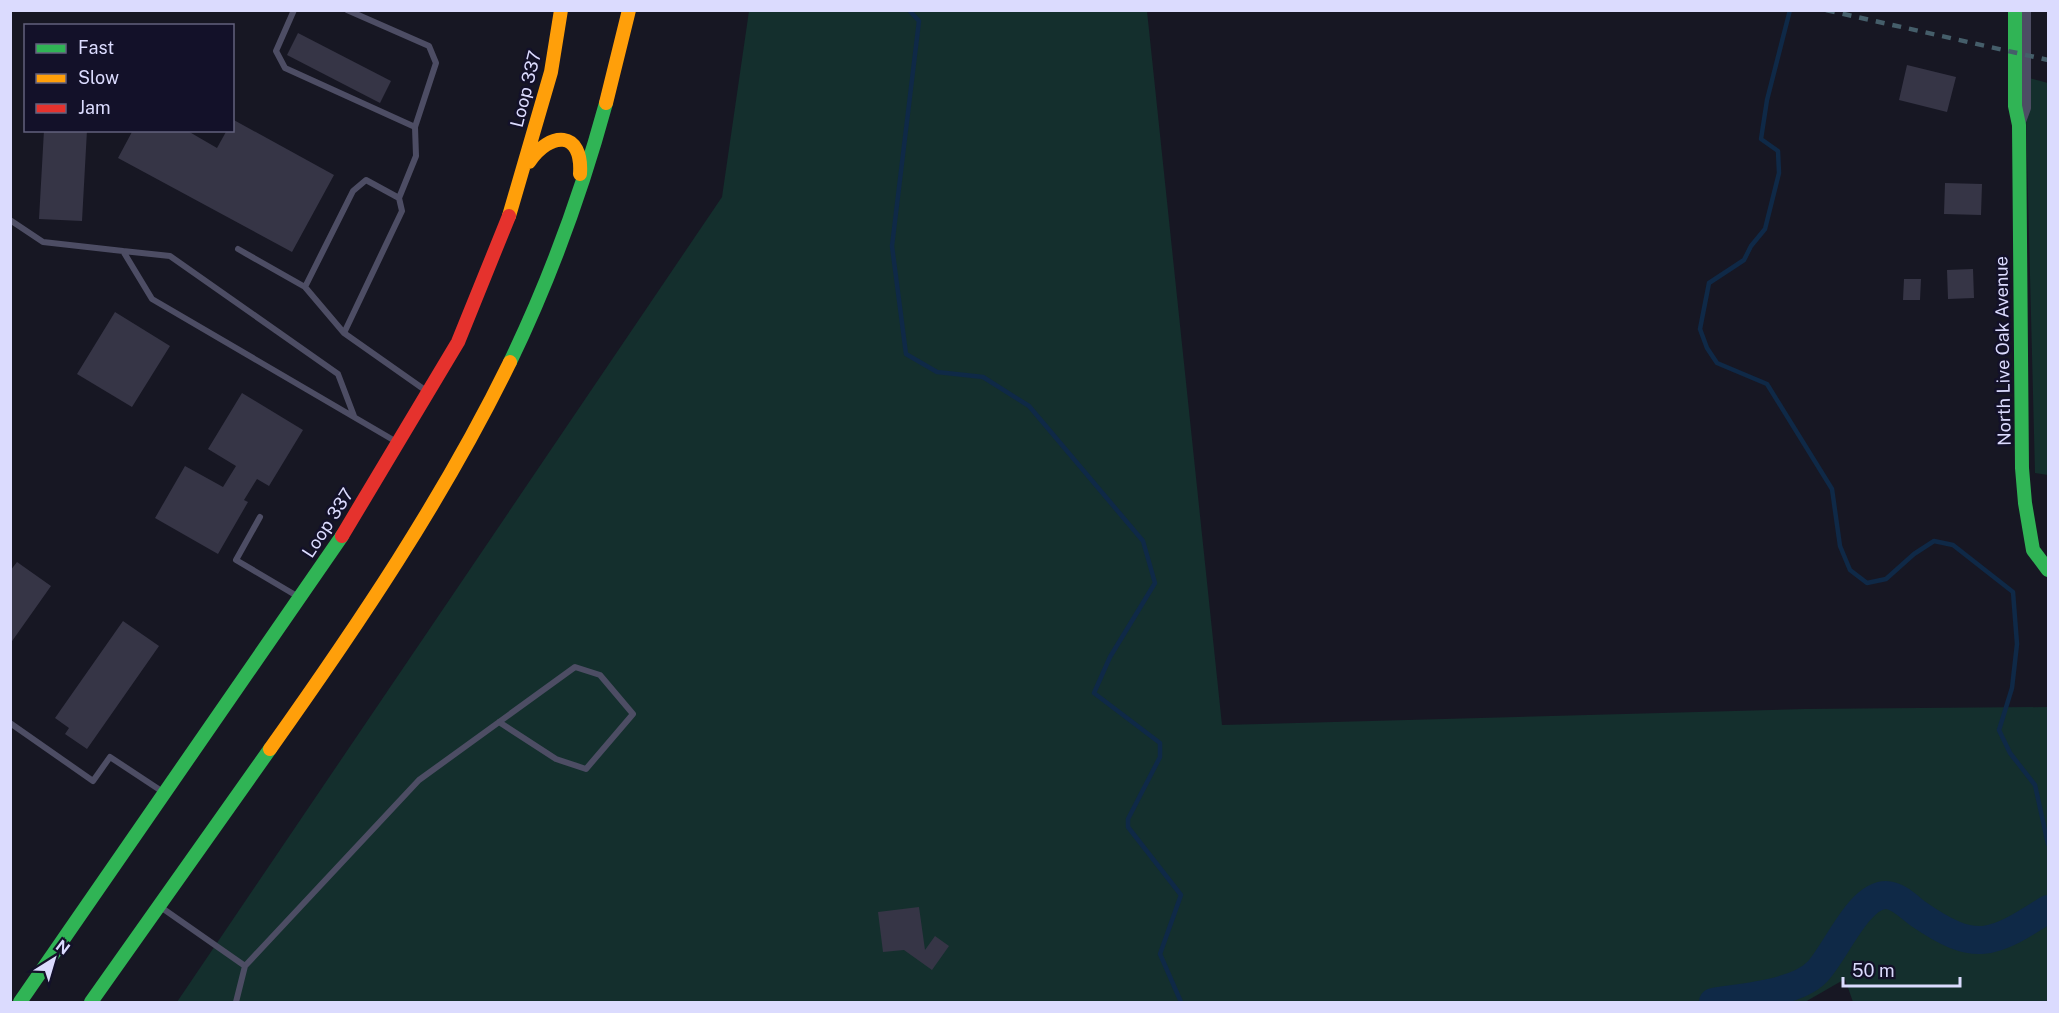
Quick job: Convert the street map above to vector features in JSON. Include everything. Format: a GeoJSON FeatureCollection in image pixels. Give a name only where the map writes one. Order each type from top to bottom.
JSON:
{"type":"FeatureCollection","features":[{"type":"Feature","properties":{"kind":"main road","name":"Loop 337"},"geometry":{"type":"LineString","coordinates":[[20,1002],[350,525],[458,342],[506,227],[551,72],[561,10]]}},
{"type":"Feature","properties":{"kind":"main road"},"geometry":{"type":"LineString","coordinates":[[91,1002],[353,629],[455,468],[490,402],[545,284],[576,200],[616,64],[629,10]]}},
{"type":"Feature","properties":{"kind":"main road","name":"North Live Oak Avenue"},"geometry":{"type":"LineString","coordinates":[[2015,10],[2015,106],[2019,125],[2022,468],[2033,550],[2049,570]]}},
{"type":"Feature","properties":{"kind":"main road"},"geometry":{"type":"LineString","coordinates":[[523,171],[543,145],[559,138],[569,141],[578,150],[582,167],[576,200]]}},
{"type":"Feature","properties":{"kind":"street","name":"North Live Oak Avenue"},"geometry":{"type":"LineString","coordinates":[[2019,125],[2025,108],[2025,10]]}},
{"type":"Feature","properties":{"kind":"lane"},"geometry":{"type":"LineString","coordinates":[[294,10],[276,51],[285,68],[415,127]]}},
{"type":"Feature","properties":{"kind":"lane"},"geometry":{"type":"LineString","coordinates":[[344,333],[402,211],[399,198],[416,156],[415,127],[436,63],[429,46],[347,10]]}},
{"type":"Feature","properties":{"kind":"lane"},"geometry":{"type":"LineString","coordinates":[[305,287],[353,191],[366,180],[399,198]]}},
{"type":"Feature","properties":{"kind":"lane"},"geometry":{"type":"LineString","coordinates":[[10,220],[43,242],[170,256],[338,374],[354,416]]}},
{"type":"Feature","properties":{"kind":"lane"},"geometry":{"type":"LineString","coordinates":[[238,249],[305,287],[344,333],[428,392]]}},
{"type":"Feature","properties":{"kind":"lane"},"geometry":{"type":"LineString","coordinates":[[123,251],[152,299],[398,443]]}},
{"type":"Feature","properties":{"kind":"lane"},"geometry":{"type":"LineString","coordinates":[[260,517],[236,560],[300,598]]}},
{"type":"Feature","properties":{"kind":"lane"},"geometry":{"type":"LineString","coordinates":[[236,1002],[245,966],[419,780],[499,722],[575,667],[600,675],[633,714],[586,769],[556,759],[499,722]]}},
{"type":"Feature","properties":{"kind":"lane"},"geometry":{"type":"LineString","coordinates":[[10,723],[93,781],[110,757],[166,794]]}},
{"type":"Feature","properties":{"kind":"lane"},"geometry":{"type":"LineString","coordinates":[[159,906],[245,966]]}},
{"type":"Feature","properties":{"kind":"green space"},"geometry":{"type":"Polygon","coordinates":[[[749,11],[1147,11],[1222,725],[1805,709],[2048,707],[2048,1002],[1853,1002],[1845,979],[1805,1002],[177,1002],[722,197],[749,11]]]}},
{"type":"Feature","properties":{"kind":"green space"},"geometry":{"type":"Polygon","coordinates":[[[2025,77],[2048,83],[2048,475],[2035,473],[2025,77]]]}},
{"type":"Feature","properties":{"kind":"building"},"geometry":{"type":"Polygon","coordinates":[[[298,33],[391,81],[380,103],[287,55],[298,33]]]}},
{"type":"Feature","properties":{"kind":"building"},"geometry":{"type":"Polygon","coordinates":[[[1907,65],[1956,77],[1947,112],[1899,100],[1907,65]]]}},
{"type":"Feature","properties":{"kind":"building"},"geometry":{"type":"Polygon","coordinates":[[[234,120],[334,175],[292,252],[118,158],[132,132],[189,132],[217,148],[226,132],[234,132],[234,120]]]}},
{"type":"Feature","properties":{"kind":"building"},"geometry":{"type":"Polygon","coordinates":[[[44,132],[87,132],[82,221],[39,219],[44,132]]]}},
{"type":"Feature","properties":{"kind":"building"},"geometry":{"type":"Polygon","coordinates":[[[1945,183],[1982,184],[1981,215],[1944,214],[1945,183]]]}},
{"type":"Feature","properties":{"kind":"building"},"geometry":{"type":"Polygon","coordinates":[[[1973,269],[1974,298],[1948,299],[1947,270],[1973,269]]]}},
{"type":"Feature","properties":{"kind":"building"},"geometry":{"type":"Polygon","coordinates":[[[1904,279],[1921,279],[1920,300],[1903,300],[1904,279]]]}},
{"type":"Feature","properties":{"kind":"building"},"geometry":{"type":"Polygon","coordinates":[[[115,312],[170,346],[132,407],[77,374],[115,312]]]}},
{"type":"Feature","properties":{"kind":"building"},"geometry":{"type":"Polygon","coordinates":[[[242,393],[303,430],[269,486],[257,479],[244,500],[248,502],[218,554],[155,518],[185,466],[223,487],[236,466],[208,449],[242,393]]]}},
{"type":"Feature","properties":{"kind":"building"},"geometry":{"type":"Polygon","coordinates":[[[17,562],[51,586],[10,644],[10,571],[17,562]]]}},
{"type":"Feature","properties":{"kind":"building"},"geometry":{"type":"Polygon","coordinates":[[[123,621],[159,646],[87,749],[65,734],[69,728],[55,718],[123,621]]]}},
{"type":"Feature","properties":{"kind":"building"},"geometry":{"type":"Polygon","coordinates":[[[919,907],[925,950],[935,936],[949,946],[932,970],[904,950],[883,952],[878,912],[919,907]]]}},
{"type":"Feature","properties":{"kind":"waterway"},"geometry":{"type":"LineString","coordinates":[[909,10],[919,21],[892,246],[906,354],[937,372],[983,377],[1029,406],[1143,541],[1155,583],[1110,657],[1094,693],[1160,743],[1160,757],[1128,819],[1128,827],[1181,895],[1160,954],[1181,1002]]}},
{"type":"Feature","properties":{"kind":"waterway"},"geometry":{"type":"LineString","coordinates":[[1790,10],[1767,100],[1761,139],[1778,151],[1779,173],[1765,229],[1751,246],[1744,260],[1709,283],[1700,329],[1707,348],[1717,363],[1767,384],[1832,489],[1840,546],[1850,570],[1867,583],[1886,579],[1914,554],[1934,541],[1953,545],[2013,592],[2017,644],[2012,688],[1999,730],[2010,753],[2035,785],[2048,844]]}},
{"type":"Feature","properties":{"kind":"waterway"},"geometry":{"type":"LineString","coordinates":[[1713,1002],[1769,993],[1797,985],[1808,979],[1824,964],[1866,904],[1886,895],[1902,901],[1917,913],[1954,935],[1970,939],[1984,940],[1997,937],[2012,931],[2048,909]]}},
{"type":"Feature","properties":{"kind":"railway"},"geometry":{"type":"LineString","coordinates":[[1826,10],[2048,60]]}},
{"type":"Feature","properties":{"kind":"traffic: fast"},"geometry":{"type":"LineString","coordinates":[[2015,10],[2015,106],[2019,125],[2022,468],[2033,550],[2048,570]]}},
{"type":"Feature","properties":{"kind":"traffic: fast"},"geometry":{"type":"LineString","coordinates":[[510,362],[564,234],[606,103]]}},
{"type":"Feature","properties":{"kind":"traffic: fast"},"geometry":{"type":"LineString","coordinates":[[20,1002],[342,536]]}},
{"type":"Feature","properties":{"kind":"traffic: fast"},"geometry":{"type":"LineString","coordinates":[[91,1002],[270,749]]}},
{"type":"Feature","properties":{"kind":"traffic: slow"},"geometry":{"type":"LineString","coordinates":[[509,216],[551,72],[561,10]]}},
{"type":"Feature","properties":{"kind":"traffic: slow"},"geometry":{"type":"LineString","coordinates":[[606,103],[629,10]]}},
{"type":"Feature","properties":{"kind":"traffic: slow"},"geometry":{"type":"LineString","coordinates":[[529,162],[546,145],[564,140],[576,149],[580,160],[580,174]]}},
{"type":"Feature","properties":{"kind":"traffic: slow"},"geometry":{"type":"LineString","coordinates":[[270,749],[367,608],[428,512],[457,463],[510,362]]}},
{"type":"Feature","properties":{"kind":"traffic: jam"},"geometry":{"type":"LineString","coordinates":[[342,536],[458,342],[509,216]]}}]}
